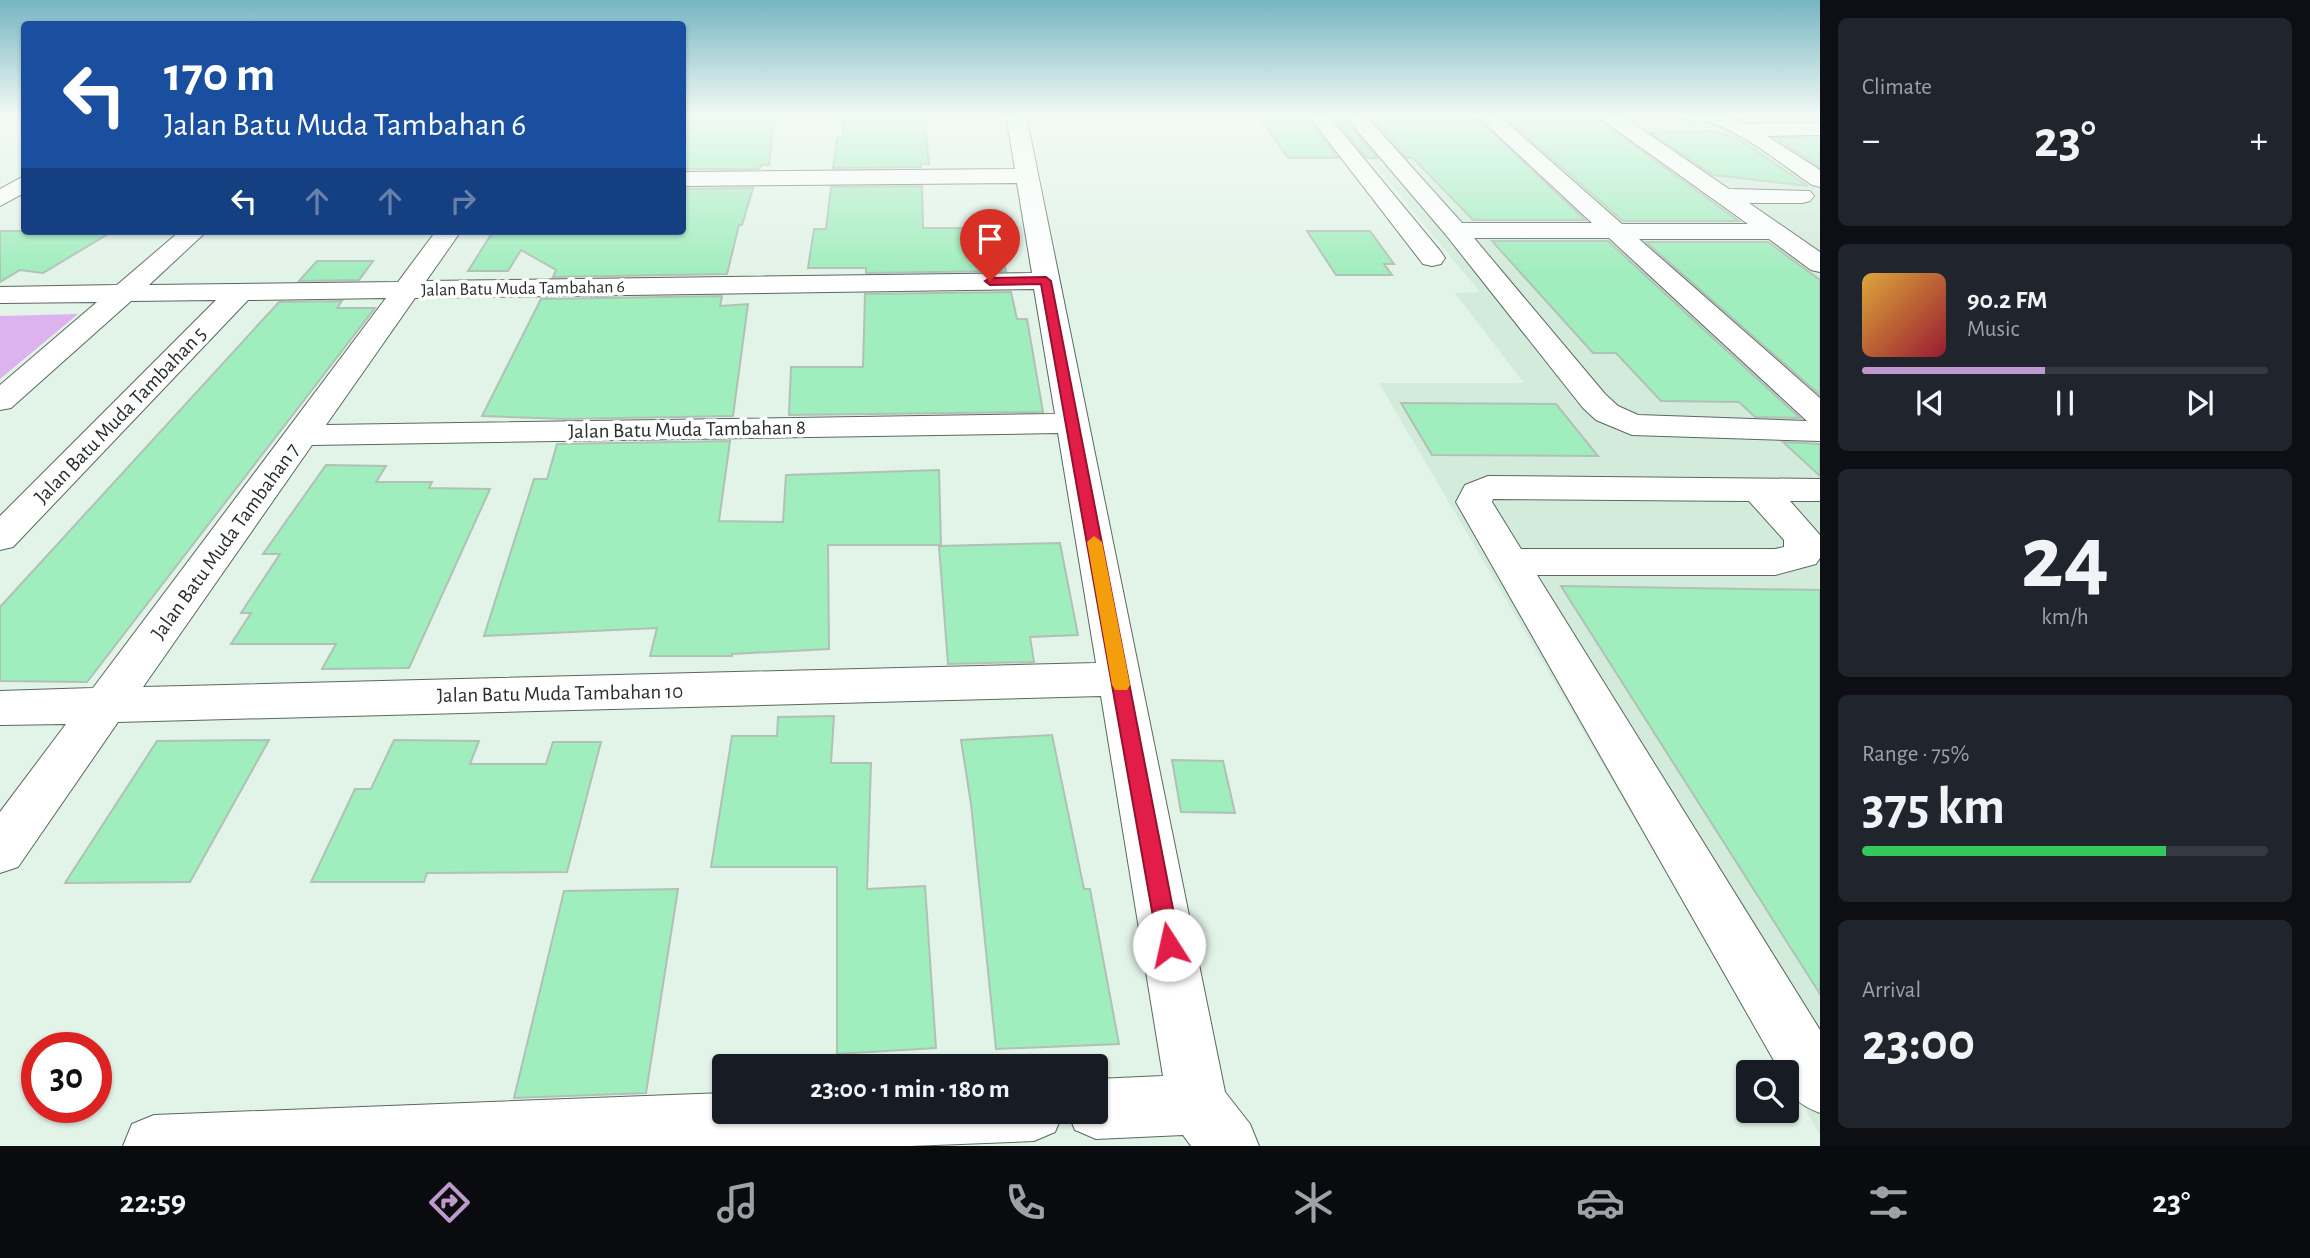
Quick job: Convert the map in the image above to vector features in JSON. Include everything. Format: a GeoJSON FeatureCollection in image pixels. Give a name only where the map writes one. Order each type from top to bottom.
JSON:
{"type":"FeatureCollection","features":[{"type":"Feature","properties":{"kind":"street"},"geometry":{"type":"LineString","coordinates":[[1026,168],[1120,679],[1213,1125],[1108,1111]]}},
{"type":"Feature","properties":{"kind":"street"},"geometry":{"type":"LineString","coordinates":[[1361,168],[1432,258]]}},
{"type":"Feature","properties":{"kind":"street"},"geometry":{"type":"LineString","coordinates":[[1401,168],[1455,230],[1594,401],[1607,413],[1632,425],[1820,431]]}},
{"type":"Feature","properties":{"kind":"street"},"geometry":{"type":"LineString","coordinates":[[1546,168],[1820,415]]}},
{"type":"Feature","properties":{"kind":"street"},"geometry":{"type":"LineString","coordinates":[[1685,168],[1820,264]]}},
{"type":"Feature","properties":{"kind":"street"},"geometry":{"type":"LineString","coordinates":[[1802,168],[1820,180]]}},
{"type":"Feature","properties":{"kind":"street"},"geometry":{"type":"LineString","coordinates":[[686,178],[1027,176]]}},
{"type":"Feature","properties":{"kind":"street"},"geometry":{"type":"LineString","coordinates":[[0,199],[21,185]]}},
{"type":"Feature","properties":{"kind":"street"},"geometry":{"type":"LineString","coordinates":[[1724,196],[1802,195]]}},
{"type":"Feature","properties":{"kind":"street"},"geometry":{"type":"LineString","coordinates":[[1455,230],[1773,232]]}},
{"type":"Feature","properties":{"kind":"street"},"geometry":{"type":"LineString","coordinates":[[0,401],[190,235]]}},
{"type":"Feature","properties":{"kind":"street","name":"Jalan Batu Muda Tambahan 7"},"geometry":{"type":"LineString","coordinates":[[0,851],[446,235]]}},
{"type":"Feature","properties":{"kind":"street","name":"Jalan Batu Muda Tambahan 6"},"geometry":{"type":"LineString","coordinates":[[0,295],[1046,281]]}},
{"type":"Feature","properties":{"kind":"street","name":"Jalan Batu Muda Tambahan 5"},"geometry":{"type":"LineString","coordinates":[[0,538],[240,292]]}},
{"type":"Feature","properties":{"kind":"street","name":"Jalan Batu Muda Tambahan 8"},"geometry":{"type":"LineString","coordinates":[[302,435],[1072,423]]}},
{"type":"Feature","properties":{"kind":"street"},"geometry":{"type":"LineString","coordinates":[[1820,490],[1488,487],[1477,493],[1474,502],[1820,1084]]}},
{"type":"Feature","properties":{"kind":"street"},"geometry":{"type":"LineString","coordinates":[[1508,562],[1775,562],[1803,555],[1803,537],[1759,490]]}},
{"type":"Feature","properties":{"kind":"street","name":"Jalan Batu Muda Tambahan 10"},"geometry":{"type":"LineString","coordinates":[[0,708],[1120,679]]}},
{"type":"Feature","properties":{"kind":"street"},"geometry":{"type":"LineString","coordinates":[[154,1146],[712,1124]]}},
{"type":"Feature","properties":{"kind":"shaded area"},"geometry":{"type":"Polygon","coordinates":[[[1377,168],[1820,168],[1820,1135],[1799,1099],[1799,1060],[1776,1060],[1379,383],[1524,383],[1455,293],[1480,292],[1377,168]]]}},
{"type":"Feature","properties":{"kind":"shaded area"},"geometry":{"type":"Polygon","coordinates":[[[78,314],[0,379],[0,316],[78,314]]]}},
{"type":"Feature","properties":{"kind":"building"},"geometry":{"type":"Polygon","coordinates":[[[686,168],[759,168],[686,169],[686,168]]]}},
{"type":"Feature","properties":{"kind":"building"},"geometry":{"type":"Polygon","coordinates":[[[1423,168],[1531,168],[1585,220],[1473,220],[1423,168]]]}},
{"type":"Feature","properties":{"kind":"building"},"geometry":{"type":"Polygon","coordinates":[[[1563,168],[1666,168],[1739,221],[1623,221],[1563,168]]]}},
{"type":"Feature","properties":{"kind":"building"},"geometry":{"type":"Polygon","coordinates":[[[1703,168],[1782,168],[1808,186],[1713,175],[1703,168]]]}},
{"type":"Feature","properties":{"kind":"building"},"geometry":{"type":"Polygon","coordinates":[[[922,186],[923,228],[996,228],[1006,271],[866,273],[866,268],[808,268],[814,229],[826,229],[831,187],[922,186]]]}},
{"type":"Feature","properties":{"kind":"building"},"geometry":{"type":"Polygon","coordinates":[[[753,188],[742,225],[739,225],[727,274],[553,277],[556,270],[521,250],[508,271],[468,271],[491,235],[686,235],[686,189],[753,188]]]}},
{"type":"Feature","properties":{"kind":"building"},"geometry":{"type":"Polygon","coordinates":[[[0,231],[21,231],[21,235],[106,235],[43,273],[20,270],[0,282],[0,231]]]}},
{"type":"Feature","properties":{"kind":"building"},"geometry":{"type":"Polygon","coordinates":[[[1307,231],[1370,231],[1394,264],[1384,264],[1392,275],[1336,275],[1307,231]]]}},
{"type":"Feature","properties":{"kind":"building"},"geometry":{"type":"Polygon","coordinates":[[[1492,241],[1608,241],[1800,418],[1755,417],[1739,402],[1661,401],[1616,353],[1593,353],[1492,241]]]}},
{"type":"Feature","properties":{"kind":"building"},"geometry":{"type":"Polygon","coordinates":[[[1646,242],[1768,242],[1820,280],[1820,395],[1646,242]]]}},
{"type":"Feature","properties":{"kind":"building"},"geometry":{"type":"Polygon","coordinates":[[[317,261],[373,261],[359,280],[299,281],[317,261]]]}},
{"type":"Feature","properties":{"kind":"building"},"geometry":{"type":"Polygon","coordinates":[[[1011,292],[1017,319],[1027,319],[1043,412],[789,415],[791,367],[863,367],[865,294],[1011,292]]]}},
{"type":"Feature","properties":{"kind":"building"},"geometry":{"type":"Polygon","coordinates":[[[722,296],[720,306],[748,304],[733,416],[565,419],[482,416],[541,299],[722,296]]]}},
{"type":"Feature","properties":{"kind":"building"},"geometry":{"type":"Polygon","coordinates":[[[342,301],[337,308],[375,308],[87,682],[0,681],[0,607],[279,302],[342,301]]]}},
{"type":"Feature","properties":{"kind":"building"},"geometry":{"type":"Polygon","coordinates":[[[1401,403],[1556,404],[1598,456],[1432,455],[1401,403]]]}},
{"type":"Feature","properties":{"kind":"building"},"geometry":{"type":"Polygon","coordinates":[[[730,441],[719,521],[783,522],[786,475],[939,470],[941,545],[828,545],[829,649],[732,656],[650,656],[657,628],[484,636],[534,479],[547,479],[557,444],[730,441]]]}},
{"type":"Feature","properties":{"kind":"building"},"geometry":{"type":"Polygon","coordinates":[[[1783,442],[1820,444],[1820,476],[1783,442]]]}},
{"type":"Feature","properties":{"kind":"building"},"geometry":{"type":"Polygon","coordinates":[[[326,465],[386,466],[376,482],[432,482],[429,488],[490,489],[409,668],[322,669],[336,644],[231,644],[251,613],[241,613],[280,554],[263,554],[326,465]]]}},
{"type":"Feature","properties":{"kind":"building"},"geometry":{"type":"Polygon","coordinates":[[[1060,543],[1078,635],[1030,637],[1034,662],[948,664],[939,546],[1060,543]]]}},
{"type":"Feature","properties":{"kind":"building"},"geometry":{"type":"Polygon","coordinates":[[[1561,586],[1820,590],[1820,994],[1561,586]]]}},
{"type":"Feature","properties":{"kind":"building"},"geometry":{"type":"Polygon","coordinates":[[[834,716],[831,763],[871,763],[867,889],[925,886],[936,1048],[837,1054],[837,867],[711,867],[732,736],[777,736],[778,717],[834,716]]]}},
{"type":"Feature","properties":{"kind":"building"},"geometry":{"type":"Polygon","coordinates":[[[1052,735],[1084,889],[1090,889],[1119,1044],[996,1049],[971,804],[961,740],[1052,735]]]}},
{"type":"Feature","properties":{"kind":"building"},"geometry":{"type":"Polygon","coordinates":[[[269,740],[190,882],[65,883],[157,741],[269,740]]]}},
{"type":"Feature","properties":{"kind":"building"},"geometry":{"type":"Polygon","coordinates":[[[394,740],[479,741],[470,764],[546,764],[553,742],[601,742],[567,872],[427,873],[424,882],[311,882],[355,789],[371,789],[394,740]]]}},
{"type":"Feature","properties":{"kind":"building"},"geometry":{"type":"Polygon","coordinates":[[[1172,760],[1223,761],[1235,813],[1181,812],[1172,760]]]}},
{"type":"Feature","properties":{"kind":"building"},"geometry":{"type":"Polygon","coordinates":[[[678,889],[646,1093],[514,1098],[564,891],[678,889]]]}},
{"type":"Feature","properties":{"kind":"slow traffic"},"geometry":{"type":"LineString","coordinates":[[1094,542],[1121,685]]}},
{"type":"Feature","properties":{"kind":"route"},"geometry":{"type":"LineString","coordinates":[[990,281],[1046,281],[1169,945]]}}]}
